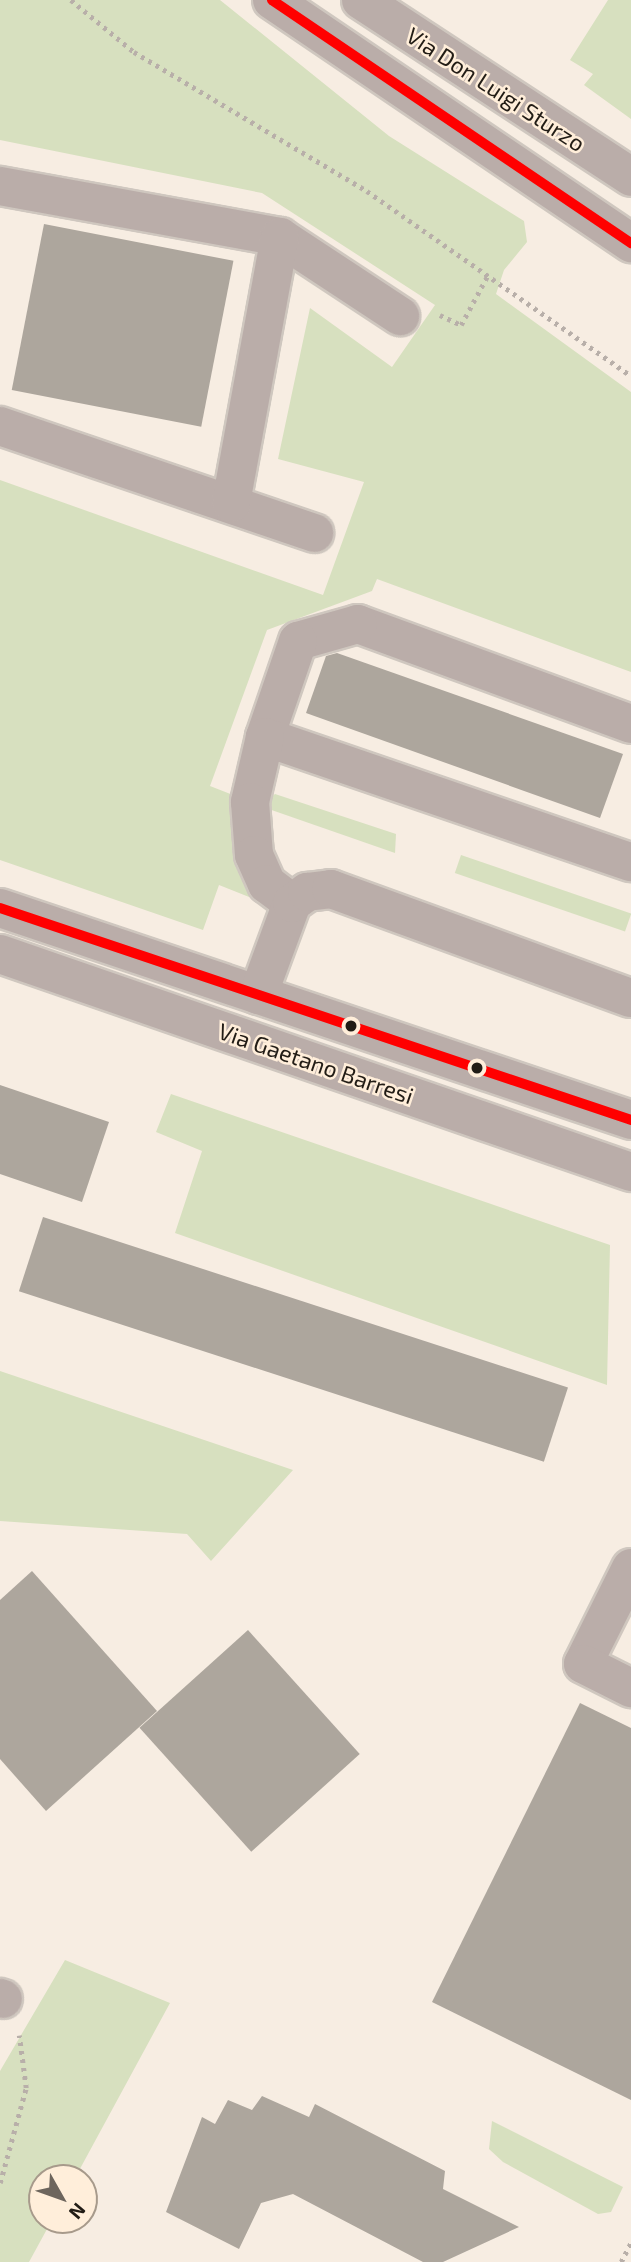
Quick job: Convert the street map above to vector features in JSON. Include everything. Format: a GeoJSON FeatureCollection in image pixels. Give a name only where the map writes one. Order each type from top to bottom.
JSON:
{"type":"FeatureCollection","features":[{"type":"Feature","properties":{"kind":"street"},"geometry":{"type":"LineString","coordinates":[[272,0],[631,243]]}},
{"type":"Feature","properties":{"kind":"street","name":"Via Don Luigi Sturzo"},"geometry":{"type":"LineString","coordinates":[[360,0],[631,177]]}},
{"type":"Feature","properties":{"kind":"street"},"geometry":{"type":"LineString","coordinates":[[0,186],[280,237],[400,316]]}},
{"type":"Feature","properties":{"kind":"street"},"geometry":{"type":"LineString","coordinates":[[231,503],[280,237]]}},
{"type":"Feature","properties":{"kind":"street"},"geometry":{"type":"LineString","coordinates":[[0,426],[314,533]]}},
{"type":"Feature","properties":{"kind":"street"},"geometry":{"type":"LineString","coordinates":[[292,903],[267,884],[254,855],[250,802],[265,737],[298,641],[358,624],[631,724]]}},
{"type":"Feature","properties":{"kind":"street"},"geometry":{"type":"LineString","coordinates":[[265,737],[631,862]]}},
{"type":"Feature","properties":{"kind":"street"},"geometry":{"type":"LineString","coordinates":[[258,995],[292,903],[307,892],[331,889],[631,998]]}},
{"type":"Feature","properties":{"kind":"street","name":"Via Gaetano Barresi"},"geometry":{"type":"LineString","coordinates":[[0,908],[631,1120]]}},
{"type":"Feature","properties":{"kind":"street","name":"Via Gaetano Barresi"},"geometry":{"type":"LineString","coordinates":[[0,954],[631,1172]]}},
{"type":"Feature","properties":{"kind":"street"},"geometry":{"type":"LineString","coordinates":[[631,1568],[583,1664],[631,1688]]}},
{"type":"Feature","properties":{"kind":"path"},"geometry":{"type":"LineString","coordinates":[[71,0],[134,52],[367,191],[489,273],[631,376]]}},
{"type":"Feature","properties":{"kind":"path"},"geometry":{"type":"LineString","coordinates":[[400,316],[428,308],[461,325],[489,273]]}},
{"type":"Feature","properties":{"kind":"path"},"geometry":{"type":"LineString","coordinates":[[0,2183],[26,2088],[19,2034],[2,1999]]}},
{"type":"Feature","properties":{"kind":"path"},"geometry":{"type":"LineString","coordinates":[[621,2262],[631,2242]]}},
{"type":"Feature","properties":{"kind":"green space"},"geometry":{"type":"Polygon","coordinates":[[[0,0],[220,0],[389,136],[524,221],[527,242],[504,270],[496,294],[631,392],[631,672],[377,579],[372,591],[267,630],[210,786],[233,795],[230,817],[236,853],[262,902],[219,885],[203,930],[0,860],[0,480],[323,595],[364,482],[278,459],[310,308],[392,367],[435,305],[262,193],[0,140],[0,0]]]}},
{"type":"Feature","properties":{"kind":"green space"},"geometry":{"type":"Polygon","coordinates":[[[608,0],[631,0],[631,119],[584,85],[593,74],[570,60],[608,0]]]}},
{"type":"Feature","properties":{"kind":"green space"},"geometry":{"type":"Polygon","coordinates":[[[275,794],[396,834],[395,853],[260,806],[275,794]]]}},
{"type":"Feature","properties":{"kind":"green space"},"geometry":{"type":"Polygon","coordinates":[[[461,855],[631,914],[625,932],[455,873],[461,855]]]}},
{"type":"Feature","properties":{"kind":"green space"},"geometry":{"type":"Polygon","coordinates":[[[171,1094],[610,1245],[607,1385],[175,1233],[202,1151],[156,1132],[171,1094]]]}},
{"type":"Feature","properties":{"kind":"green space"},"geometry":{"type":"Polygon","coordinates":[[[0,1371],[293,1470],[211,1561],[187,1534],[0,1521],[0,1371]]]}},
{"type":"Feature","properties":{"kind":"green space"},"geometry":{"type":"Polygon","coordinates":[[[65,1960],[170,2003],[83,2164],[28,2164],[28,2234],[44,2234],[29,2262],[0,2262],[0,2071],[65,1960]]]}},
{"type":"Feature","properties":{"kind":"green space"},"geometry":{"type":"Polygon","coordinates":[[[492,2121],[623,2187],[611,2212],[598,2214],[503,2162],[489,2149],[492,2121]]]}},
{"type":"Feature","properties":{"kind":"building"},"geometry":{"type":"Polygon","coordinates":[[[44,224],[233,261],[201,427],[12,390],[44,224]]]}},
{"type":"Feature","properties":{"kind":"building"},"geometry":{"type":"Polygon","coordinates":[[[337,653],[623,754],[600,818],[306,713],[326,656],[337,653]]]}},
{"type":"Feature","properties":{"kind":"building"},"geometry":{"type":"Polygon","coordinates":[[[0,1085],[109,1122],[82,1202],[0,1174],[0,1085]]]}},
{"type":"Feature","properties":{"kind":"building"},"geometry":{"type":"Polygon","coordinates":[[[43,1217],[568,1388],[544,1462],[19,1291],[43,1217]]]}},
{"type":"Feature","properties":{"kind":"building"},"geometry":{"type":"Polygon","coordinates":[[[32,1571],[157,1711],[46,1811],[0,1759],[0,1600],[32,1571]]]}},
{"type":"Feature","properties":{"kind":"building"},"geometry":{"type":"Polygon","coordinates":[[[248,1630],[360,1754],[251,1852],[140,1728],[248,1630]]]}},
{"type":"Feature","properties":{"kind":"building"},"geometry":{"type":"Polygon","coordinates":[[[580,1703],[631,1728],[631,2100],[432,2002],[580,1703]]]}},
{"type":"Feature","properties":{"kind":"building"},"geometry":{"type":"Polygon","coordinates":[[[262,2096],[309,2117],[315,2104],[445,2171],[443,2189],[519,2227],[443,2262],[423,2262],[293,2194],[261,2203],[239,2249],[166,2212],[202,2117],[215,2124],[228,2100],[252,2110],[262,2096]]]}},
{"type":"Feature","properties":{"kind":"transit line"},"geometry":{"type":"LineString","coordinates":[[272,0],[631,243]]}},
{"type":"Feature","properties":{"kind":"transit line"},"geometry":{"type":"LineString","coordinates":[[0,908],[631,1120]]}}]}
